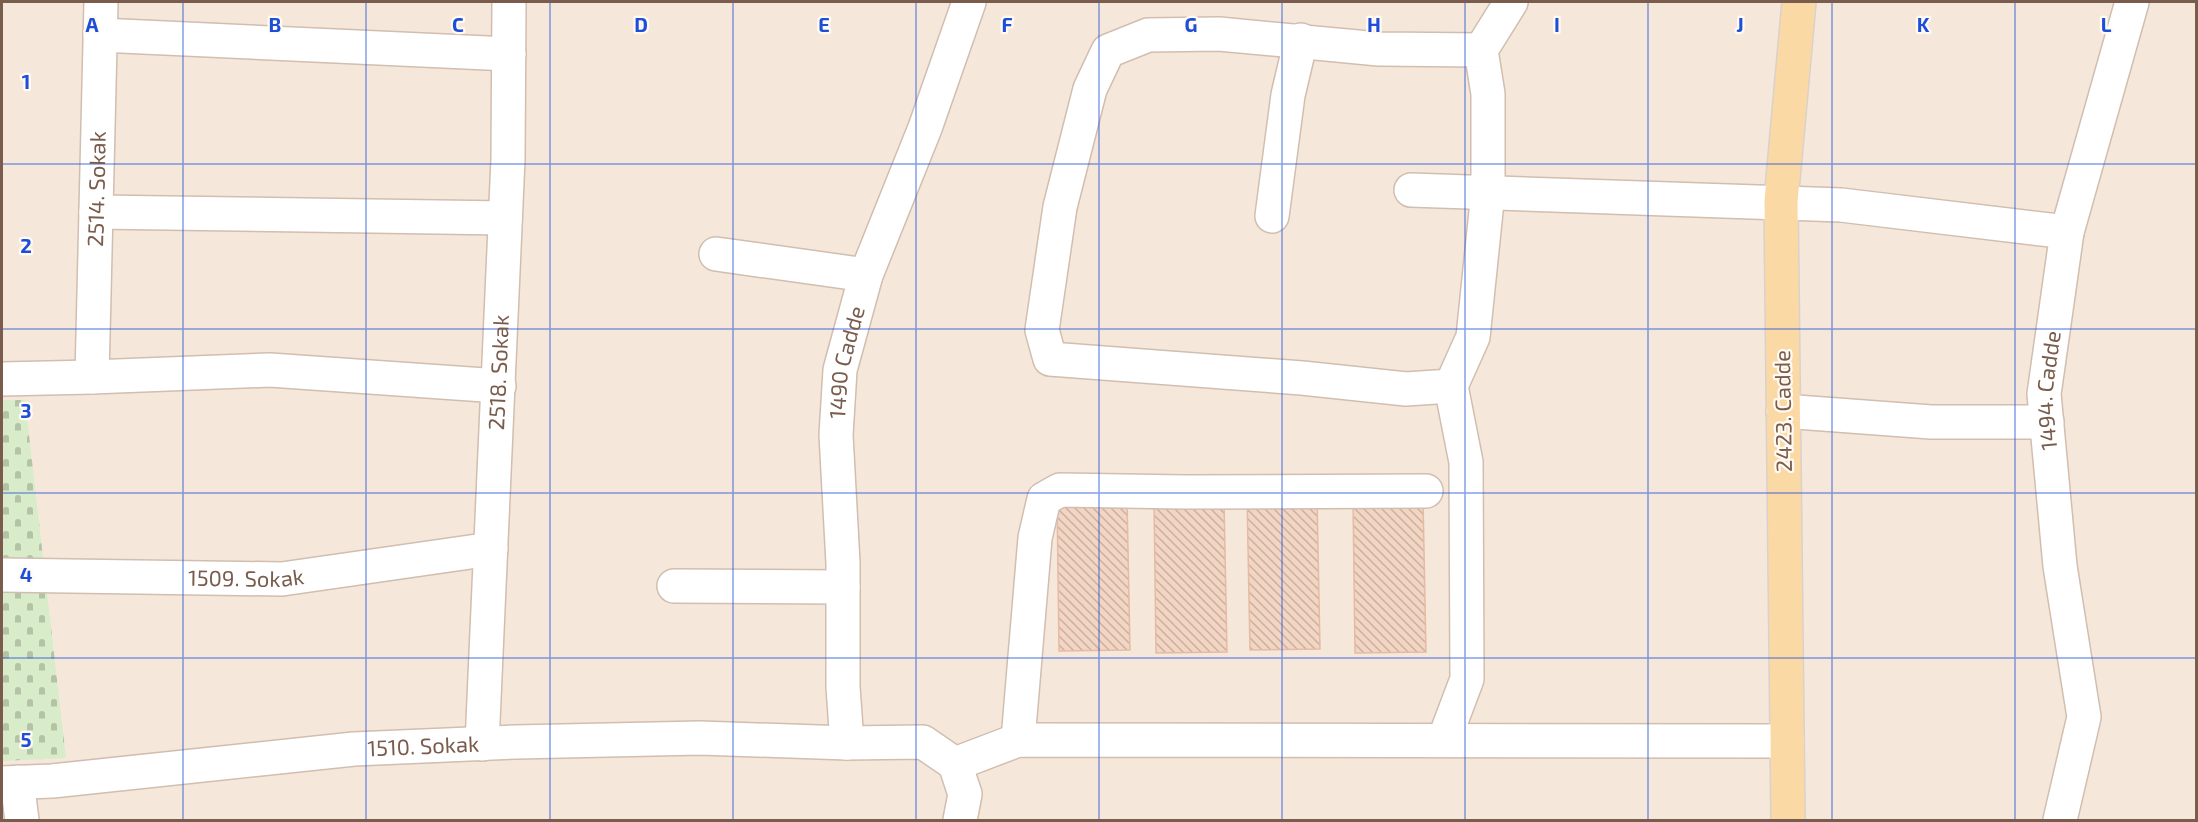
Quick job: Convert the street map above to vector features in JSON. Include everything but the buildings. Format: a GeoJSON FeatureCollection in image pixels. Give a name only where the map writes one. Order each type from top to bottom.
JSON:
{"type":"FeatureCollection","features":[{"type":"Feature","properties":{"kind":"main road","name":"2423. Cadde"},"geometry":{"type":"LineString","coordinates":[[1788,820],[1781,201],[1799,2]]}},
{"type":"Feature","properties":{"kind":"street","name":"2514. Sokak"},"geometry":{"type":"LineString","coordinates":[[92,377],[101,2]]}},
{"type":"Feature","properties":{"kind":"street","name":"2518. Sokak"},"geometry":{"type":"LineString","coordinates":[[482,744],[506,218],[509,2]]}},
{"type":"Feature","properties":{"kind":"street","name":"1490 Cadde"},"geometry":{"type":"LineString","coordinates":[[847,743],[843,687],[843,587],[836,435],[840,370],[866,275],[925,128],[969,2]]}},
{"type":"Feature","properties":{"kind":"street"},"geometry":{"type":"LineString","coordinates":[[1444,740],[1467,679],[1466,462],[1451,386],[1473,337],[1488,192],[1488,94],[1481,50],[1511,2]]}},
{"type":"Feature","properties":{"kind":"street","name":"1494. Cadde"},"geometry":{"type":"LineString","coordinates":[[2060,820],[2084,717],[2060,566],[2044,394],[2067,232],[2132,2]]}},
{"type":"Feature","properties":{"kind":"street"},"geometry":{"type":"LineString","coordinates":[[1451,386],[1406,389],[1302,378],[1050,359],[1042,330],[1060,207],[1090,89],[1108,51],[1148,35],[1219,34],[1379,49],[1481,50]]}},
{"type":"Feature","properties":{"kind":"street"},"geometry":{"type":"LineString","coordinates":[[100,35],[509,54]]}},
{"type":"Feature","properties":{"kind":"street"},"geometry":{"type":"LineString","coordinates":[[1272,216],[1288,95],[1301,40]]}},
{"type":"Feature","properties":{"kind":"street"},"geometry":{"type":"LineString","coordinates":[[1411,190],[1781,201],[1840,205],[2067,232]]}},
{"type":"Feature","properties":{"kind":"street"},"geometry":{"type":"LineString","coordinates":[[96,212],[506,218]]}},
{"type":"Feature","properties":{"kind":"street"},"geometry":{"type":"LineString","coordinates":[[716,254],[866,275]]}},
{"type":"Feature","properties":{"kind":"street"},"geometry":{"type":"LineString","coordinates":[[2,379],[270,370],[499,386]]}},
{"type":"Feature","properties":{"kind":"street"},"geometry":{"type":"LineString","coordinates":[[1783,411],[1931,422],[2047,423]]}},
{"type":"Feature","properties":{"kind":"street"},"geometry":{"type":"LineString","coordinates":[[1018,740],[1035,538],[1044,499],[1060,490],[1426,491]]}},
{"type":"Feature","properties":{"kind":"street","name":"1509. Sokak"},"geometry":{"type":"LineString","coordinates":[[2,575],[282,579],[491,549]]}},
{"type":"Feature","properties":{"kind":"street"},"geometry":{"type":"LineString","coordinates":[[674,586],[843,587]]}},
{"type":"Feature","properties":{"kind":"street","name":"1510. Sokak"},"geometry":{"type":"LineString","coordinates":[[9,782],[52,781],[354,749],[700,738],[847,743],[923,742],[955,764]]}},
{"type":"Feature","properties":{"kind":"street"},"geometry":{"type":"LineString","coordinates":[[960,820],[965,794],[955,764],[1018,740],[1787,741]]}},
{"type":"Feature","properties":{"kind":"street"},"geometry":{"type":"LineString","coordinates":[[9,782],[21,820]]}},
{"type":"Feature","properties":{"kind":"shaded area"},"geometry":{"type":"Polygon","coordinates":[[[2,2],[2196,2],[2196,820],[2,820],[2,2]]]}},
{"type":"Feature","properties":{"kind":"green space"},"geometry":{"type":"Polygon","coordinates":[[[2,400],[25,400],[66,758],[2,761],[2,400]]]}}]}
